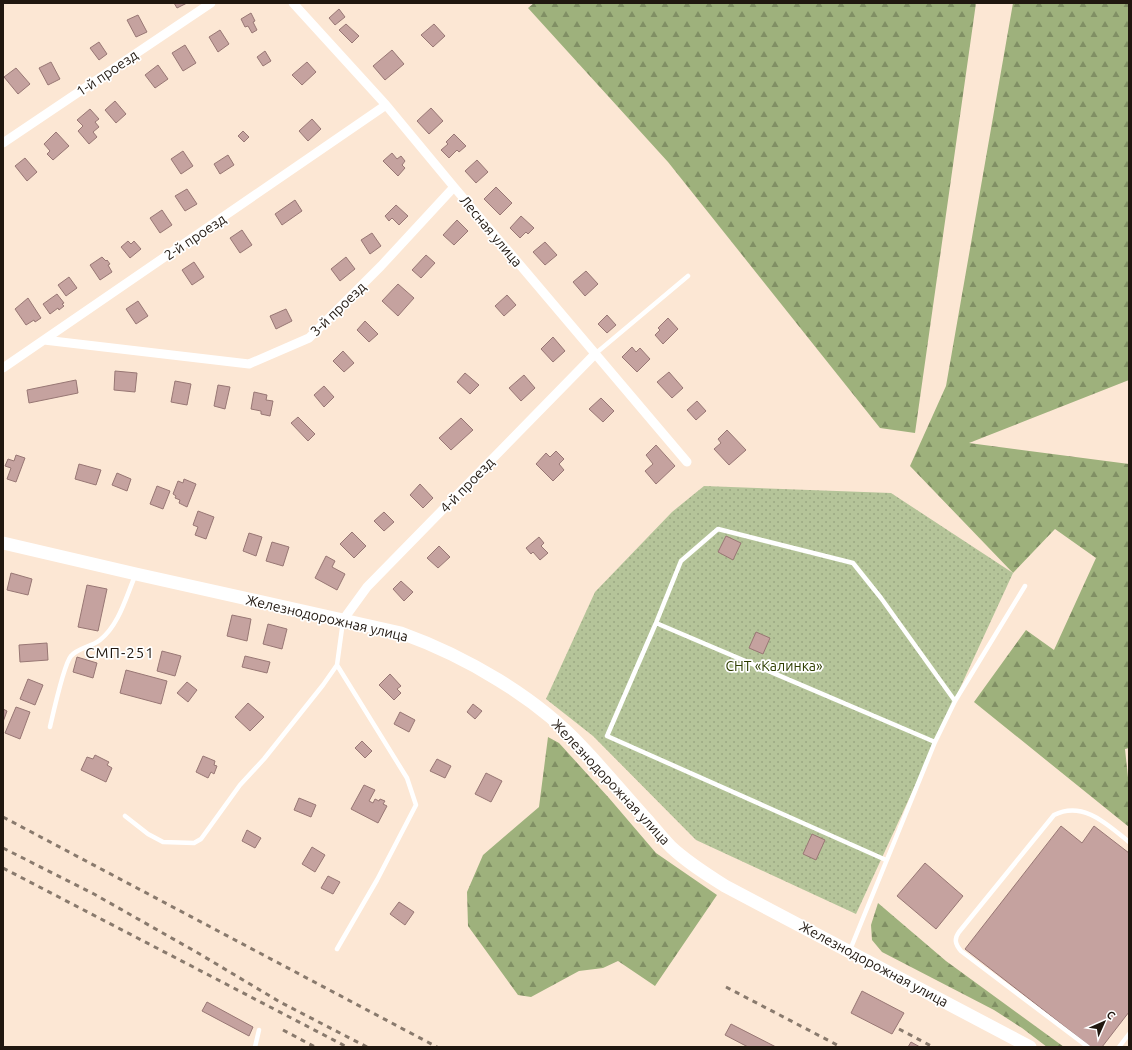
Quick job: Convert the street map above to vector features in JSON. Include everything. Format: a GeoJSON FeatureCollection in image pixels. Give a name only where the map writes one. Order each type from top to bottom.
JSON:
{"type":"FeatureCollection","features":[{"type":"Feature","properties":{"kind":"street","name":"1-й проезд"},"geometry":{"type":"LineString","coordinates":[[3,143],[211,3]]}},
{"type":"Feature","properties":{"kind":"street","name":"Лесная улица"},"geometry":{"type":"LineString","coordinates":[[293,3],[386,105],[687,462]]}},
{"type":"Feature","properties":{"kind":"street","name":"2-й проезд"},"geometry":{"type":"LineString","coordinates":[[3,368],[386,105]]}},
{"type":"Feature","properties":{"kind":"street","name":"3-й проезд"},"geometry":{"type":"LineString","coordinates":[[44,340],[249,364],[309,338],[381,266],[454,187]]}},
{"type":"Feature","properties":{"kind":"street","name":"4-й проезд"},"geometry":{"type":"LineString","coordinates":[[343,620],[367,587],[595,354]]}},
{"type":"Feature","properties":{"kind":"street","name":"Железнодорожная улица"},"geometry":{"type":"LineString","coordinates":[[3,543],[401,633],[425,642],[480,670],[520,694],[539,708],[582,746],[671,846],[695,867],[725,886],[1030,1047]]}},
{"type":"Feature","properties":{"kind":"lane"},"geometry":{"type":"LineString","coordinates":[[595,354],[688,276]]}},
{"type":"Feature","properties":{"kind":"lane"},"geometry":{"type":"LineString","coordinates":[[886,860],[607,736],[656,623],[681,560],[718,530],[853,563],[881,598],[954,701]]}},
{"type":"Feature","properties":{"kind":"lane"},"geometry":{"type":"LineString","coordinates":[[50,727],[65,669],[70,657],[77,651],[93,645],[101,640],[110,631],[120,613],[136,574]]}},
{"type":"Feature","properties":{"kind":"lane"},"geometry":{"type":"LineString","coordinates":[[849,952],[935,742],[954,701],[1025,586]]}},
{"type":"Feature","properties":{"kind":"lane"},"geometry":{"type":"LineString","coordinates":[[124,816],[148,834],[163,842],[194,843],[201,839],[240,786],[264,759],[323,685],[337,664],[343,620]]}},
{"type":"Feature","properties":{"kind":"lane"},"geometry":{"type":"LineString","coordinates":[[656,623],[935,742]]}},
{"type":"Feature","properties":{"kind":"lane"},"geometry":{"type":"LineString","coordinates":[[336,949],[376,880],[416,805],[407,778],[337,664]]}},
{"type":"Feature","properties":{"kind":"lane"},"geometry":{"type":"LineString","coordinates":[[1088,1047],[961,951],[956,945],[956,939],[959,932],[1054,815],[1068,810],[1081,811],[1090,814],[1100,819],[1129,842]]}},
{"type":"Feature","properties":{"kind":"lane"},"geometry":{"type":"LineString","coordinates":[[255,1047],[259,1030]]}},
{"type":"Feature","properties":{"kind":"lane"},"geometry":{"type":"LineString","coordinates":[[1119,1047],[1129,1034]]}},
{"type":"Feature","properties":{"kind":"green space"},"geometry":{"type":"Polygon","coordinates":[[[534,3],[976,3],[915,433],[880,428],[668,162],[528,8],[534,3]]]}},
{"type":"Feature","properties":{"kind":"green space"},"geometry":{"type":"Polygon","coordinates":[[[1013,3],[1129,3],[1129,380],[969,443],[1129,464],[1129,748],[1125,749],[1129,787],[1129,827],[974,702],[1026,630],[1054,650],[1096,558],[1055,529],[1013,573],[910,466],[946,386],[1013,3]]]}},
{"type":"Feature","properties":{"kind":"green space","name":"СНТ «Калинка»"},"geometry":{"type":"Polygon","coordinates":[[[704,486],[891,493],[1013,573],[856,914],[696,840],[593,736],[546,699],[595,592],[672,512],[704,486]]]}},
{"type":"Feature","properties":{"kind":"green space"},"geometry":{"type":"Polygon","coordinates":[[[548,737],[559,743],[656,853],[717,895],[655,986],[618,961],[603,968],[579,971],[531,997],[518,995],[468,926],[467,892],[483,855],[539,807],[548,737]]]}},
{"type":"Feature","properties":{"kind":"green space"},"geometry":{"type":"Polygon","coordinates":[[[878,903],[946,961],[1064,1047],[1047,1047],[1022,1028],[994,1010],[882,952],[872,940],[871,925],[878,903]]]}},
{"type":"Feature","properties":{"kind":"building"},"geometry":{"type":"Polygon","coordinates":[[[174,3],[187,3],[177,8],[174,3]]]}},
{"type":"Feature","properties":{"kind":"building"},"geometry":{"type":"Polygon","coordinates":[[[339,9],[345,17],[335,25],[329,18],[339,9]]]}},
{"type":"Feature","properties":{"kind":"building"},"geometry":{"type":"Polygon","coordinates":[[[251,13],[257,30],[252,33],[248,26],[245,27],[241,19],[251,13]]]}},
{"type":"Feature","properties":{"kind":"building"},"geometry":{"type":"Polygon","coordinates":[[[138,15],[147,32],[136,37],[127,20],[138,15]]]}},
{"type":"Feature","properties":{"kind":"building"},"geometry":{"type":"Polygon","coordinates":[[[346,24],[359,36],[352,43],[339,30],[346,24]]]}},
{"type":"Feature","properties":{"kind":"building"},"geometry":{"type":"Polygon","coordinates":[[[434,24],[445,36],[433,47],[421,35],[434,24]]]}},
{"type":"Feature","properties":{"kind":"building"},"geometry":{"type":"Polygon","coordinates":[[[220,30],[229,44],[218,52],[209,37],[220,30]]]}},
{"type":"Feature","properties":{"kind":"building"},"geometry":{"type":"Polygon","coordinates":[[[99,42],[107,54],[99,60],[90,48],[99,42]]]}},
{"type":"Feature","properties":{"kind":"building"},"geometry":{"type":"Polygon","coordinates":[[[185,45],[196,63],[183,71],[172,53],[185,45]]]}},
{"type":"Feature","properties":{"kind":"building"},"geometry":{"type":"Polygon","coordinates":[[[392,50],[404,64],[385,80],[373,66],[392,50]]]}},
{"type":"Feature","properties":{"kind":"building"},"geometry":{"type":"Polygon","coordinates":[[[265,51],[271,61],[263,66],[257,57],[265,51]]]}},
{"type":"Feature","properties":{"kind":"building"},"geometry":{"type":"Polygon","coordinates":[[[51,62],[60,79],[48,85],[39,68],[51,62]]]}},
{"type":"Feature","properties":{"kind":"building"},"geometry":{"type":"Polygon","coordinates":[[[307,62],[316,72],[302,85],[292,75],[307,62]]]}},
{"type":"Feature","properties":{"kind":"building"},"geometry":{"type":"Polygon","coordinates":[[[158,65],[168,79],[155,88],[145,75],[158,65]]]}},
{"type":"Feature","properties":{"kind":"building"},"geometry":{"type":"Polygon","coordinates":[[[16,68],[30,84],[18,94],[4,77],[16,68]]]}},
{"type":"Feature","properties":{"kind":"building"},"geometry":{"type":"Polygon","coordinates":[[[115,101],[126,114],[116,123],[105,110],[115,101]]]}},
{"type":"Feature","properties":{"kind":"building"},"geometry":{"type":"Polygon","coordinates":[[[431,108],[443,121],[429,134],[417,121],[431,108]]]}},
{"type":"Feature","properties":{"kind":"building"},"geometry":{"type":"Polygon","coordinates":[[[90,109],[99,119],[95,122],[99,127],[93,132],[97,137],[89,144],[78,131],[83,126],[77,120],[90,109]]]}},
{"type":"Feature","properties":{"kind":"building"},"geometry":{"type":"Polygon","coordinates":[[[312,119],[321,129],[308,141],[299,131],[312,119]]]}},
{"type":"Feature","properties":{"kind":"building"},"geometry":{"type":"Polygon","coordinates":[[[243,131],[249,137],[244,142],[238,136],[243,131]]]}},
{"type":"Feature","properties":{"kind":"building"},"geometry":{"type":"Polygon","coordinates":[[[56,132],[69,146],[53,160],[47,154],[50,151],[44,144],[56,132]]]}},
{"type":"Feature","properties":{"kind":"building"},"geometry":{"type":"Polygon","coordinates":[[[454,134],[466,146],[459,152],[457,150],[449,158],[441,150],[448,144],[446,142],[454,134]]]}},
{"type":"Feature","properties":{"kind":"building"},"geometry":{"type":"Polygon","coordinates":[[[183,151],[193,166],[181,174],[171,159],[183,151]]]}},
{"type":"Feature","properties":{"kind":"building"},"geometry":{"type":"Polygon","coordinates":[[[392,153],[397,159],[401,156],[405,161],[402,165],[405,168],[398,176],[383,161],[392,153]]]}},
{"type":"Feature","properties":{"kind":"building"},"geometry":{"type":"Polygon","coordinates":[[[228,155],[234,165],[220,174],[214,164],[228,155]]]}},
{"type":"Feature","properties":{"kind":"building"},"geometry":{"type":"Polygon","coordinates":[[[25,158],[37,172],[27,181],[15,166],[25,158]]]}},
{"type":"Feature","properties":{"kind":"building"},"geometry":{"type":"Polygon","coordinates":[[[477,160],[488,172],[476,183],[465,171],[477,160]]]}},
{"type":"Feature","properties":{"kind":"building"},"geometry":{"type":"Polygon","coordinates":[[[496,187],[512,203],[500,215],[484,199],[496,187]]]}},
{"type":"Feature","properties":{"kind":"building"},"geometry":{"type":"Polygon","coordinates":[[[187,189],[197,204],[185,211],[175,196],[187,189]]]}},
{"type":"Feature","properties":{"kind":"building"},"geometry":{"type":"Polygon","coordinates":[[[295,200],[302,211],[282,225],[275,214],[295,200]]]}},
{"type":"Feature","properties":{"kind":"building"},"geometry":{"type":"Polygon","coordinates":[[[396,205],[408,216],[399,225],[392,218],[389,221],[385,216],[396,205]]]}},
{"type":"Feature","properties":{"kind":"building"},"geometry":{"type":"Polygon","coordinates":[[[162,210],[172,225],[160,233],[150,218],[162,210]]]}},
{"type":"Feature","properties":{"kind":"building"},"geometry":{"type":"Polygon","coordinates":[[[521,216],[534,228],[528,234],[526,232],[520,238],[510,228],[521,216]]]}},
{"type":"Feature","properties":{"kind":"building"},"geometry":{"type":"Polygon","coordinates":[[[457,220],[468,231],[454,245],[443,235],[457,220]]]}},
{"type":"Feature","properties":{"kind":"building"},"geometry":{"type":"Polygon","coordinates":[[[242,230],[252,245],[240,253],[230,238],[242,230]]]}},
{"type":"Feature","properties":{"kind":"building"},"geometry":{"type":"Polygon","coordinates":[[[372,233],[381,246],[370,254],[361,240],[372,233]]]}},
{"type":"Feature","properties":{"kind":"building"},"geometry":{"type":"Polygon","coordinates":[[[128,241],[131,244],[134,241],[141,249],[130,258],[121,247],[128,241]]]}},
{"type":"Feature","properties":{"kind":"building"},"geometry":{"type":"Polygon","coordinates":[[[545,242],[557,255],[545,265],[533,252],[545,242]]]}},
{"type":"Feature","properties":{"kind":"building"},"geometry":{"type":"Polygon","coordinates":[[[426,255],[435,263],[421,278],[412,270],[426,255]]]}},
{"type":"Feature","properties":{"kind":"building"},"geometry":{"type":"Polygon","coordinates":[[[102,257],[110,264],[108,265],[112,272],[100,280],[90,265],[102,257]]]}},
{"type":"Feature","properties":{"kind":"building"},"geometry":{"type":"Polygon","coordinates":[[[346,257],[355,269],[340,281],[331,269],[346,257]]]}},
{"type":"Feature","properties":{"kind":"building"},"geometry":{"type":"Polygon","coordinates":[[[194,262],[204,277],[192,285],[182,270],[194,262]]]}},
{"type":"Feature","properties":{"kind":"building"},"geometry":{"type":"Polygon","coordinates":[[[586,271],[598,284],[585,296],[573,282],[586,271]]]}},
{"type":"Feature","properties":{"kind":"building"},"geometry":{"type":"Polygon","coordinates":[[[69,277],[77,288],[66,296],[58,285],[69,277]]]}},
{"type":"Feature","properties":{"kind":"building"},"geometry":{"type":"Polygon","coordinates":[[[398,284],[414,298],[398,316],[382,301],[398,284]]]}},
{"type":"Feature","properties":{"kind":"building"},"geometry":{"type":"Polygon","coordinates":[[[57,294],[64,303],[62,304],[64,306],[59,310],[58,308],[50,314],[43,304],[57,294]]]}},
{"type":"Feature","properties":{"kind":"building"},"geometry":{"type":"Polygon","coordinates":[[[507,295],[516,305],[504,316],[495,306],[507,295]]]}},
{"type":"Feature","properties":{"kind":"building"},"geometry":{"type":"Polygon","coordinates":[[[28,298],[41,318],[26,325],[15,309],[28,298]]]}},
{"type":"Feature","properties":{"kind":"building"},"geometry":{"type":"Polygon","coordinates":[[[138,301],[148,316],[136,324],[126,309],[138,301]]]}},
{"type":"Feature","properties":{"kind":"building"},"geometry":{"type":"Polygon","coordinates":[[[286,309],[292,321],[276,329],[270,316],[286,309]]]}},
{"type":"Feature","properties":{"kind":"building"},"geometry":{"type":"Polygon","coordinates":[[[607,315],[616,325],[607,333],[598,324],[607,315]]]}},
{"type":"Feature","properties":{"kind":"building"},"geometry":{"type":"Polygon","coordinates":[[[668,318],[678,329],[663,344],[655,335],[660,330],[658,328],[668,318]]]}},
{"type":"Feature","properties":{"kind":"building"},"geometry":{"type":"Polygon","coordinates":[[[365,321],[378,334],[369,342],[357,330],[365,321]]]}},
{"type":"Feature","properties":{"kind":"building"},"geometry":{"type":"Polygon","coordinates":[[[553,337],[565,351],[553,362],[541,349],[553,337]]]}},
{"type":"Feature","properties":{"kind":"building"},"geometry":{"type":"Polygon","coordinates":[[[632,347],[636,352],[640,348],[650,359],[637,372],[622,357],[632,347]]]}},
{"type":"Feature","properties":{"kind":"building"},"geometry":{"type":"Polygon","coordinates":[[[343,351],[354,363],[344,372],[333,361],[343,351]]]}},
{"type":"Feature","properties":{"kind":"building"},"geometry":{"type":"Polygon","coordinates":[[[115,371],[137,373],[135,392],[114,390],[115,371]]]}},
{"type":"Feature","properties":{"kind":"building"},"geometry":{"type":"Polygon","coordinates":[[[669,372],[683,388],[672,398],[657,382],[669,372]]]}},
{"type":"Feature","properties":{"kind":"building"},"geometry":{"type":"Polygon","coordinates":[[[465,373],[479,385],[470,394],[457,382],[465,373]]]}},
{"type":"Feature","properties":{"kind":"building"},"geometry":{"type":"Polygon","coordinates":[[[524,375],[535,388],[521,401],[509,388],[524,375]]]}},
{"type":"Feature","properties":{"kind":"building"},"geometry":{"type":"Polygon","coordinates":[[[76,380],[78,393],[29,403],[27,390],[76,380]]]}},
{"type":"Feature","properties":{"kind":"building"},"geometry":{"type":"Polygon","coordinates":[[[175,381],[191,384],[187,405],[171,402],[175,381]]]}},
{"type":"Feature","properties":{"kind":"building"},"geometry":{"type":"Polygon","coordinates":[[[218,385],[230,387],[225,409],[214,406],[218,385]]]}},
{"type":"Feature","properties":{"kind":"building"},"geometry":{"type":"Polygon","coordinates":[[[324,386],[334,397],[324,407],[314,395],[324,386]]]}},
{"type":"Feature","properties":{"kind":"building"},"geometry":{"type":"Polygon","coordinates":[[[254,392],[267,395],[266,400],[273,401],[270,416],[261,414],[261,411],[251,409],[254,392]]]}},
{"type":"Feature","properties":{"kind":"building"},"geometry":{"type":"Polygon","coordinates":[[[601,398],[614,411],[603,422],[589,409],[601,398]]]}},
{"type":"Feature","properties":{"kind":"building"},"geometry":{"type":"Polygon","coordinates":[[[697,401],[706,411],[696,420],[687,410],[697,401]]]}},
{"type":"Feature","properties":{"kind":"building"},"geometry":{"type":"Polygon","coordinates":[[[298,417],[315,434],[308,441],[291,423],[298,417]]]}},
{"type":"Feature","properties":{"kind":"building"},"geometry":{"type":"Polygon","coordinates":[[[461,418],[473,430],[451,450],[439,438],[461,418]]]}},
{"type":"Feature","properties":{"kind":"building"},"geometry":{"type":"Polygon","coordinates":[[[727,430],[746,450],[729,465],[714,449],[721,443],[718,439],[727,430]]]}},
{"type":"Feature","properties":{"kind":"building"},"geometry":{"type":"Polygon","coordinates":[[[656,445],[675,466],[656,484],[645,471],[653,464],[646,455],[656,445]]]}},
{"type":"Feature","properties":{"kind":"building"},"geometry":{"type":"Polygon","coordinates":[[[556,451],[564,459],[559,464],[564,470],[553,481],[536,464],[546,453],[550,457],[556,451]]]}},
{"type":"Feature","properties":{"kind":"building"},"geometry":{"type":"Polygon","coordinates":[[[16,455],[25,458],[16,482],[7,479],[11,468],[5,466],[8,459],[14,461],[16,455]]]}},
{"type":"Feature","properties":{"kind":"building"},"geometry":{"type":"Polygon","coordinates":[[[79,464],[101,470],[96,485],[75,479],[79,464]]]}},
{"type":"Feature","properties":{"kind":"building"},"geometry":{"type":"Polygon","coordinates":[[[117,473],[131,479],[127,491],[112,485],[117,473]]]}},
{"type":"Feature","properties":{"kind":"building"},"geometry":{"type":"Polygon","coordinates":[[[184,479],[196,484],[187,507],[179,503],[180,500],[175,498],[176,496],[173,494],[178,481],[183,483],[184,479]]]}},
{"type":"Feature","properties":{"kind":"building"},"geometry":{"type":"Polygon","coordinates":[[[420,484],[433,498],[423,508],[410,495],[420,484]]]}},
{"type":"Feature","properties":{"kind":"building"},"geometry":{"type":"Polygon","coordinates":[[[157,486],[170,491],[163,509],[150,504],[157,486]]]}},
{"type":"Feature","properties":{"kind":"building"},"geometry":{"type":"Polygon","coordinates":[[[198,511],[214,517],[206,539],[195,535],[198,527],[193,525],[198,511]]]}},
{"type":"Feature","properties":{"kind":"building"},"geometry":{"type":"Polygon","coordinates":[[[384,512],[394,522],[384,531],[374,521],[384,512]]]}},
{"type":"Feature","properties":{"kind":"building"},"geometry":{"type":"Polygon","coordinates":[[[352,532],[366,546],[354,558],[340,544],[352,532]]]}},
{"type":"Feature","properties":{"kind":"building"},"geometry":{"type":"Polygon","coordinates":[[[249,533],[262,537],[256,556],[243,551],[249,533]]]}},
{"type":"Feature","properties":{"kind":"building"},"geometry":{"type":"Polygon","coordinates":[[[726,536],[741,543],[733,560],[718,552],[726,536]]]}},
{"type":"Feature","properties":{"kind":"building"},"geometry":{"type":"Polygon","coordinates":[[[539,537],[544,543],[541,546],[548,553],[540,560],[533,552],[531,554],[526,548],[539,537]]]}},
{"type":"Feature","properties":{"kind":"building"},"geometry":{"type":"Polygon","coordinates":[[[272,542],[289,547],[283,566],[266,561],[272,542]]]}},
{"type":"Feature","properties":{"kind":"building"},"geometry":{"type":"Polygon","coordinates":[[[439,546],[450,557],[438,568],[427,558],[439,546]]]}},
{"type":"Feature","properties":{"kind":"building"},"geometry":{"type":"Polygon","coordinates":[[[326,556],[335,561],[332,567],[345,574],[337,590],[315,578],[326,556]]]}},
{"type":"Feature","properties":{"kind":"building"},"geometry":{"type":"Polygon","coordinates":[[[11,573],[32,579],[28,595],[7,590],[11,573]]]}},
{"type":"Feature","properties":{"kind":"building"},"geometry":{"type":"Polygon","coordinates":[[[401,581],[413,592],[404,601],[393,589],[401,581]]]}},
{"type":"Feature","properties":{"kind":"building"},"geometry":{"type":"Polygon","coordinates":[[[87,585],[107,589],[98,631],[78,627],[87,585]]]}},
{"type":"Feature","properties":{"kind":"building"},"geometry":{"type":"Polygon","coordinates":[[[232,615],[251,619],[247,641],[227,636],[232,615]]]}},
{"type":"Feature","properties":{"kind":"building"},"geometry":{"type":"Polygon","coordinates":[[[268,624],[287,629],[282,649],[263,644],[268,624]]]}},
{"type":"Feature","properties":{"kind":"building"},"geometry":{"type":"Polygon","coordinates":[[[756,632],[770,638],[763,654],[749,648],[756,632]]]}},
{"type":"Feature","properties":{"kind":"building"},"geometry":{"type":"Polygon","coordinates":[[[47,643],[48,660],[20,662],[19,645],[47,643]]]}},
{"type":"Feature","properties":{"kind":"building"},"geometry":{"type":"Polygon","coordinates":[[[162,651],[181,656],[175,676],[157,671],[162,651]]]}},
{"type":"Feature","properties":{"kind":"building"},"geometry":{"type":"Polygon","coordinates":[[[245,656],[270,662],[267,673],[242,667],[245,656]]]}},
{"type":"Feature","properties":{"kind":"building"},"geometry":{"type":"Polygon","coordinates":[[[77,657],[97,663],[93,678],[73,672],[77,657]]]}},
{"type":"Feature","properties":{"kind":"building"},"geometry":{"type":"Polygon","coordinates":[[[126,670],[167,681],[161,704],[120,693],[126,670]]]}},
{"type":"Feature","properties":{"kind":"building"},"geometry":{"type":"Polygon","coordinates":[[[390,674],[401,686],[397,689],[401,693],[394,700],[379,685],[390,674]]]}},
{"type":"Feature","properties":{"kind":"building"},"geometry":{"type":"Polygon","coordinates":[[[28,679],[43,685],[35,705],[20,699],[28,679]]]}},
{"type":"Feature","properties":{"kind":"building"},"geometry":{"type":"Polygon","coordinates":[[[187,682],[197,690],[188,702],[177,693],[187,682]]]}},
{"type":"Feature","properties":{"kind":"building"},"geometry":{"type":"Polygon","coordinates":[[[248,703],[264,717],[250,731],[235,717],[248,703]]]}},
{"type":"Feature","properties":{"kind":"building"},"geometry":{"type":"Polygon","coordinates":[[[473,704],[482,711],[475,719],[467,712],[473,704]]]}},
{"type":"Feature","properties":{"kind":"building"},"geometry":{"type":"Polygon","coordinates":[[[16,707],[30,712],[20,739],[5,733],[16,707]]]}},
{"type":"Feature","properties":{"kind":"building"},"geometry":{"type":"Polygon","coordinates":[[[3,709],[7,711],[3,722],[3,709]]]}},
{"type":"Feature","properties":{"kind":"building"},"geometry":{"type":"Polygon","coordinates":[[[400,712],[415,720],[409,732],[394,724],[400,712]]]}},
{"type":"Feature","properties":{"kind":"building"},"geometry":{"type":"Polygon","coordinates":[[[362,741],[372,751],[365,758],[355,748],[362,741]]]}},
{"type":"Feature","properties":{"kind":"building"},"geometry":{"type":"Polygon","coordinates":[[[95,755],[109,762],[107,765],[112,768],[106,782],[81,770],[87,757],[93,759],[95,755]]]}},
{"type":"Feature","properties":{"kind":"building"},"geometry":{"type":"Polygon","coordinates":[[[203,756],[215,761],[214,765],[217,766],[214,774],[211,772],[208,778],[196,772],[203,756]]]}},
{"type":"Feature","properties":{"kind":"building"},"geometry":{"type":"Polygon","coordinates":[[[437,759],[451,766],[445,778],[430,771],[437,759]]]}},
{"type":"Feature","properties":{"kind":"building"},"geometry":{"type":"Polygon","coordinates":[[[486,773],[502,781],[491,802],[475,794],[486,773]]]}},
{"type":"Feature","properties":{"kind":"building"},"geometry":{"type":"Polygon","coordinates":[[[364,785],[375,790],[369,801],[373,803],[375,799],[379,801],[380,799],[385,801],[383,804],[387,806],[378,823],[351,809],[364,785]]]}},
{"type":"Feature","properties":{"kind":"building"},"geometry":{"type":"Polygon","coordinates":[[[299,798],[316,805],[311,817],[294,810],[299,798]]]}},
{"type":"Feature","properties":{"kind":"building"},"geometry":{"type":"Polygon","coordinates":[[[1061,826],[1082,843],[1094,826],[1129,853],[1129,1012],[1102,1047],[1091,1047],[965,949],[1061,826]]]}},
{"type":"Feature","properties":{"kind":"building"},"geometry":{"type":"Polygon","coordinates":[[[247,830],[261,838],[255,848],[242,841],[247,830]]]}},
{"type":"Feature","properties":{"kind":"building"},"geometry":{"type":"Polygon","coordinates":[[[812,834],[825,840],[816,860],[803,854],[812,834]]]}},
{"type":"Feature","properties":{"kind":"building"},"geometry":{"type":"Polygon","coordinates":[[[312,847],[325,855],[315,872],[302,864],[312,847]]]}},
{"type":"Feature","properties":{"kind":"building"},"geometry":{"type":"Polygon","coordinates":[[[925,863],[963,896],[936,929],[897,896],[925,863]]]}},
{"type":"Feature","properties":{"kind":"building"},"geometry":{"type":"Polygon","coordinates":[[[328,876],[340,882],[333,894],[321,888],[328,876]]]}},
{"type":"Feature","properties":{"kind":"building"},"geometry":{"type":"Polygon","coordinates":[[[399,902],[414,912],[405,925],[390,914],[399,902]]]}},
{"type":"Feature","properties":{"kind":"building"},"geometry":{"type":"Polygon","coordinates":[[[862,991],[904,1013],[892,1034],[851,1013],[862,991]]]}},
{"type":"Feature","properties":{"kind":"building"},"geometry":{"type":"Polygon","coordinates":[[[207,1002],[253,1027],[249,1036],[202,1011],[207,1002]]]}},
{"type":"Feature","properties":{"kind":"building"},"geometry":{"type":"Polygon","coordinates":[[[731,1024],[776,1047],[748,1047],[725,1035],[731,1024]]]}},
{"type":"Feature","properties":{"kind":"building"},"geometry":{"type":"Polygon","coordinates":[[[911,1042],[920,1047],[908,1047],[911,1042]]]}},
{"type":"Feature","properties":{"kind":"railway"},"geometry":{"type":"LineString","coordinates":[[3,817],[437,1047]]}},
{"type":"Feature","properties":{"kind":"railway"},"geometry":{"type":"LineString","coordinates":[[3,848],[94,894],[280,1002],[367,1047]]}},
{"type":"Feature","properties":{"kind":"railway"},"geometry":{"type":"LineString","coordinates":[[3,868],[347,1047]]}},
{"type":"Feature","properties":{"kind":"railway"},"geometry":{"type":"LineString","coordinates":[[726,987],[841,1047]]}},
{"type":"Feature","properties":{"kind":"railway"},"geometry":{"type":"LineString","coordinates":[[899,1029],[933,1047]]}},
{"type":"Feature","properties":{"kind":"railway"},"geometry":{"type":"LineString","coordinates":[[283,1030],[315,1047]]}},
{"type":"Feature","properties":{"kind":"district","name":"СМП-251"},"geometry":{"type":"Point","coordinates":[120,652]}}]}
